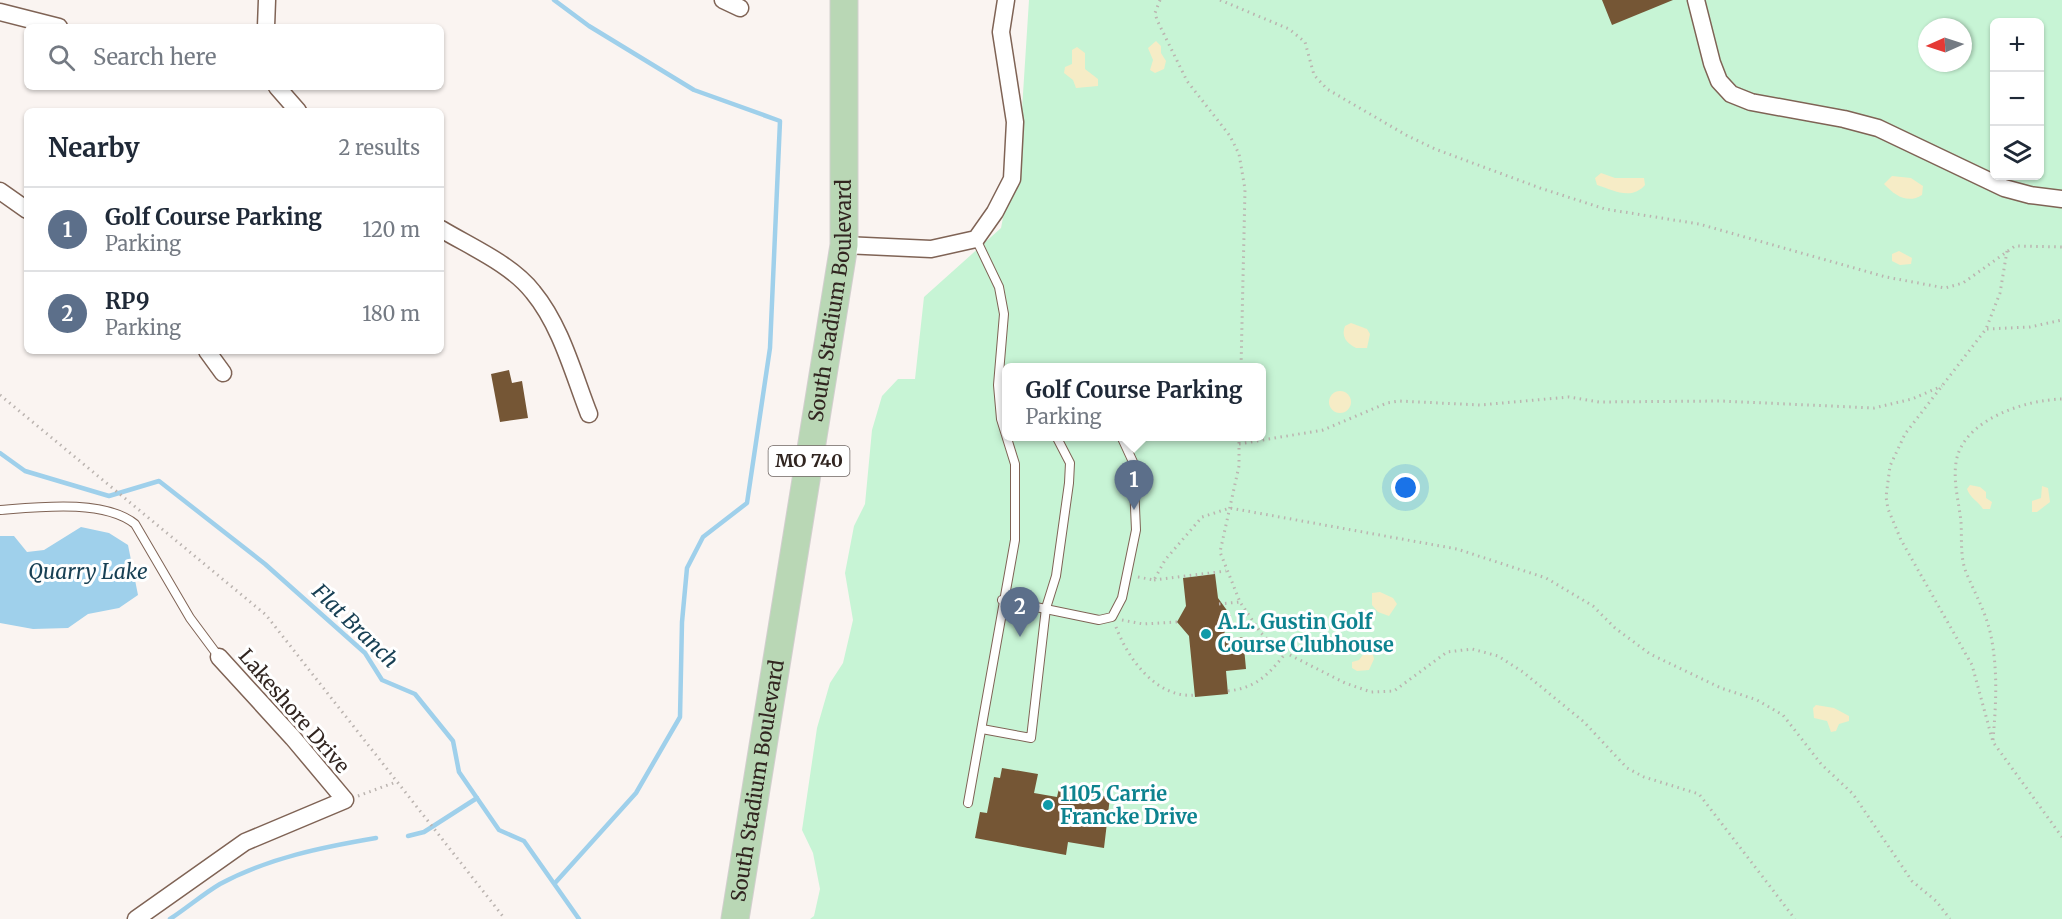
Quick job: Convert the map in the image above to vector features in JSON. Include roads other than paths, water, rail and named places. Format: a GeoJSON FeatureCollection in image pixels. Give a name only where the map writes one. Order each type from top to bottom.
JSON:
{"type":"FeatureCollection","features":[{"type":"Feature","properties":{"kind":"main road","name":"South Stadium Boulevard"},"geometry":{"type":"LineString","coordinates":[[735,919],[844,245],[844,0]]}},
{"type":"Feature","properties":{"kind":"street"},"geometry":{"type":"LineString","coordinates":[[266,24],[267,0]]}},
{"type":"Feature","properties":{"kind":"street"},"geometry":{"type":"LineString","coordinates":[[723,0],[740,8]]}},
{"type":"Feature","properties":{"kind":"street"},"geometry":{"type":"LineString","coordinates":[[844,245],[931,249],[976,239],[995,212],[1012,179],[1015,122],[1001,32],[1006,0]]}},
{"type":"Feature","properties":{"kind":"street"},"geometry":{"type":"LineString","coordinates":[[1696,0],[1712,63],[1719,81],[1731,94],[1751,102],[1844,119],[1878,128],[2004,188],[2030,195],[2062,199]]}},
{"type":"Feature","properties":{"kind":"street"},"geometry":{"type":"LineString","coordinates":[[0,12],[47,24]]}},
{"type":"Feature","properties":{"kind":"street"},"geometry":{"type":"LineString","coordinates":[[280,90],[295,108]]}},
{"type":"Feature","properties":{"kind":"street"},"geometry":{"type":"LineString","coordinates":[[0,191],[24,208]]}},
{"type":"Feature","properties":{"kind":"street"},"geometry":{"type":"LineString","coordinates":[[444,231],[494,261],[532,291],[556,329],[589,414]]}},
{"type":"Feature","properties":{"kind":"street"},"geometry":{"type":"LineString","coordinates":[[209,354],[223,373]]}},
{"type":"Feature","properties":{"kind":"street","name":"Lakeshore Drive"},"geometry":{"type":"LineString","coordinates":[[136,919],[245,842],[345,800],[293,738],[219,657]]}},
{"type":"Feature","properties":{"kind":"lane"},"geometry":{"type":"LineString","coordinates":[[976,239],[999,287],[1004,314],[998,385],[1002,408]]}},
{"type":"Feature","properties":{"kind":"lane"},"geometry":{"type":"LineString","coordinates":[[968,803],[1002,600],[1015,540],[1015,464],[1009,441]]}},
{"type":"Feature","properties":{"kind":"lane"},"geometry":{"type":"LineString","coordinates":[[982,729],[1031,738],[1046,608],[1056,576],[1070,473],[1070,463],[1059,441]]}},
{"type":"Feature","properties":{"kind":"lane"},"geometry":{"type":"LineString","coordinates":[[1002,600],[1099,620],[1112,617],[1122,598],[1136,530],[1133,462],[1123,441]]}},
{"type":"Feature","properties":{"kind":"lane"},"geometry":{"type":"LineString","coordinates":[[0,510],[44,506],[122,514],[135,524],[190,618],[219,657]]}},
{"type":"Feature","properties":{"kind":"water","name":"Quarry Lake"},"geometry":{"type":"Polygon","coordinates":[[[81,527],[109,533],[128,545],[138,595],[119,608],[88,614],[68,628],[33,629],[0,623],[0,536],[14,536],[27,552],[44,550],[81,527]]]}},
{"type":"Feature","properties":{"kind":"waterway"},"geometry":{"type":"LineString","coordinates":[[554,0],[589,26],[694,90],[780,121],[770,348],[747,503],[703,537],[687,568],[682,622],[680,717],[636,793],[555,883]]}},
{"type":"Feature","properties":{"kind":"waterway","name":"Flat Branch"},"geometry":{"type":"LineString","coordinates":[[0,453],[25,471],[109,496],[159,481],[265,564],[365,653],[382,680],[415,694],[453,741],[459,772],[499,830],[524,841],[579,919]]}},
{"type":"Feature","properties":{"kind":"waterway"},"geometry":{"type":"LineString","coordinates":[[408,836],[424,832],[477,798]]}},
{"type":"Feature","properties":{"kind":"waterway"},"geometry":{"type":"LineString","coordinates":[[170,919],[220,884],[257,867],[316,850],[376,838]]}},
{"type":"Feature","properties":{"kind":"place","name":"Golf Course Parking"},"geometry":{"type":"Point","coordinates":[1134,510]}},
{"type":"Feature","properties":{"kind":"place","name":"A.L. Gustin Golf Course Clubhouse"},"geometry":{"type":"Point","coordinates":[1206,634]}},
{"type":"Feature","properties":{"kind":"place","name":"RP9"},"geometry":{"type":"Point","coordinates":[1020,637]}},
{"type":"Feature","properties":{"kind":"place","name":"1105 Carrie Francke Drive"},"geometry":{"type":"Point","coordinates":[1048,805]}}]}
